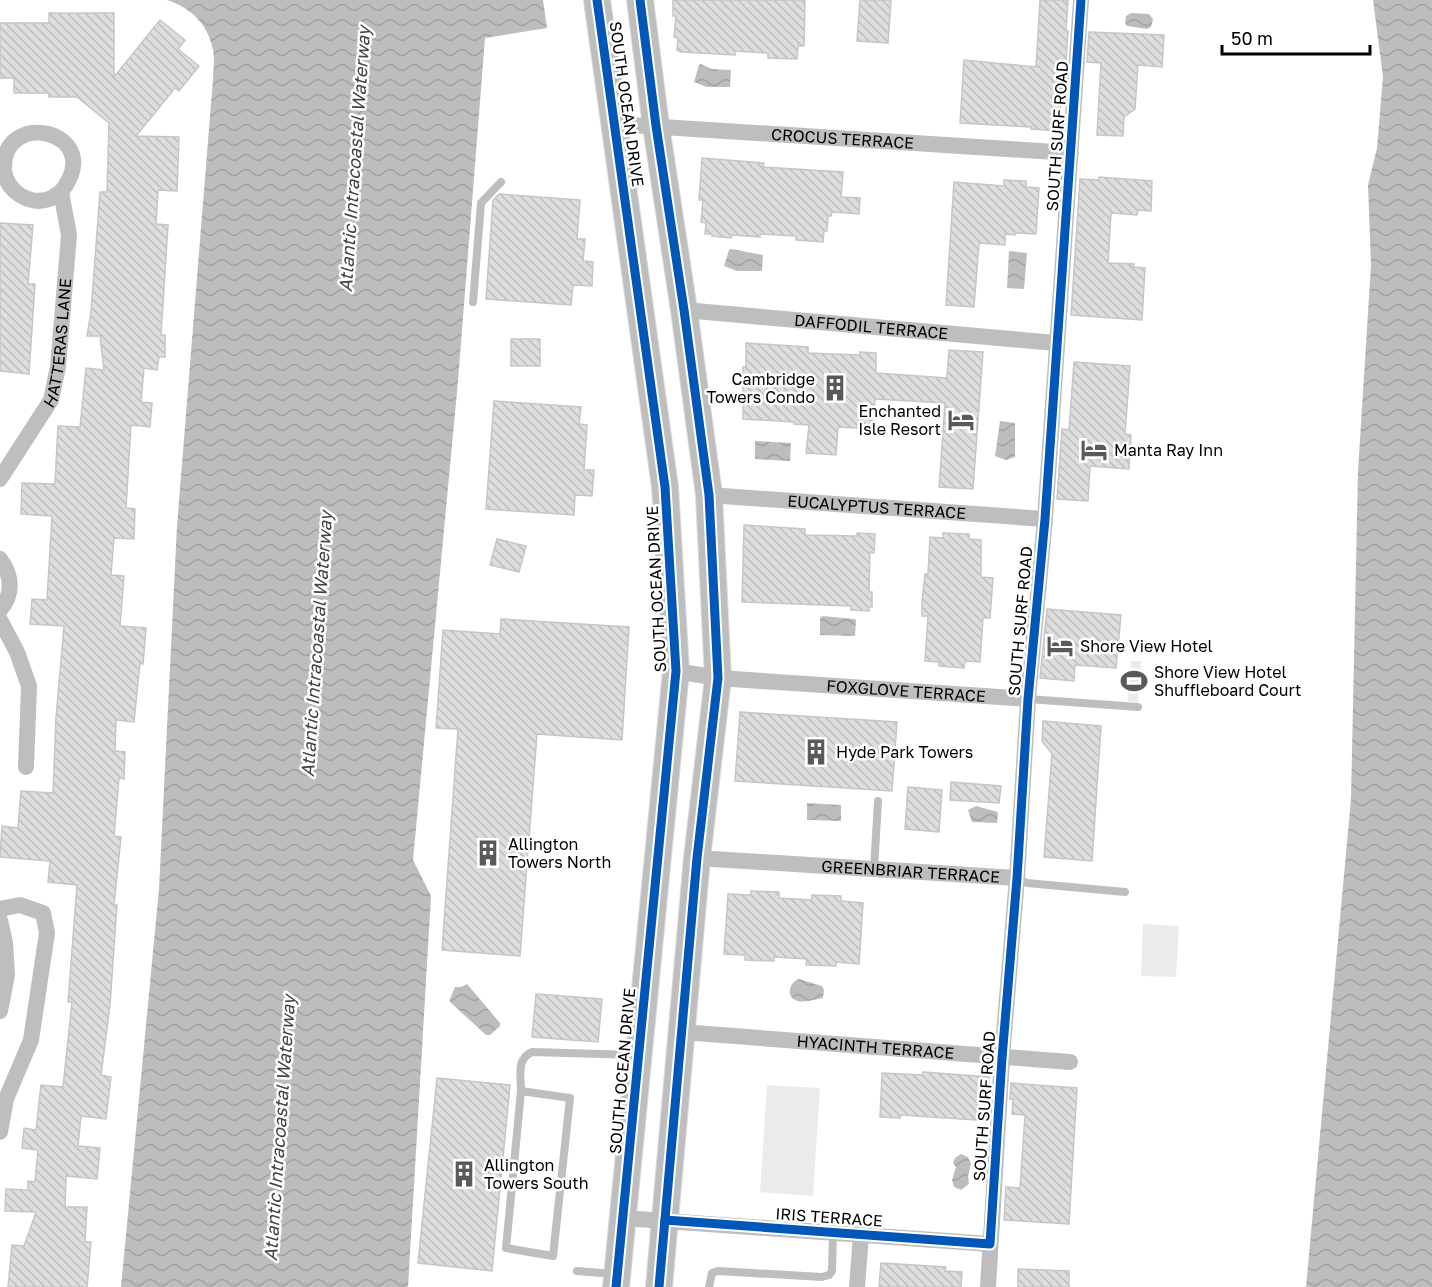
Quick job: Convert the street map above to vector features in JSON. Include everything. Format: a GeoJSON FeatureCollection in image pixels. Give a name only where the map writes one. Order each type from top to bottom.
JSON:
{"type":"FeatureCollection","features":[{"type":"Feature","properties":{"kind":"main road","name":"SOUTH OCEAN DRIVE"},"geometry":{"type":"LineString","coordinates":[[597,0],[665,487],[676,671],[617,1281]]}},
{"type":"Feature","properties":{"kind":"main road","name":"SOUTH OCEAN DRIVE"},"geometry":{"type":"LineString","coordinates":[[640,0],[709,495],[718,678],[697,858],[659,1287]]}},
{"type":"Feature","properties":{"kind":"street","name":"SOUTH SURF ROAD"},"geometry":{"type":"LineString","coordinates":[[988,1287],[1002,1058],[1017,878],[1028,699],[1045,519],[1081,0]]}},
{"type":"Feature","properties":{"kind":"street","name":"CROCUS TERRACE"},"geometry":{"type":"LineString","coordinates":[[615,124],[1071,153]]}},
{"type":"Feature","properties":{"kind":"street"},"geometry":{"type":"LineString","coordinates":[[40,131],[54,135],[64,143],[71,155],[73,168],[69,182],[61,192],[49,199],[36,201],[22,197],[12,189],[5,177],[3,163],[7,150],[15,140],[27,133],[40,131]]}},
{"type":"Feature","properties":{"kind":"street","name":"HATTERAS LANE"},"geometry":{"type":"LineString","coordinates":[[0,479],[51,400],[58,367],[69,234],[61,192]]}},
{"type":"Feature","properties":{"kind":"street","name":"DAFFODIL TERRACE"},"geometry":{"type":"LineString","coordinates":[[684,310],[1056,343]]}},
{"type":"Feature","properties":{"kind":"street","name":"EUCALYPTUS TERRACE"},"geometry":{"type":"LineString","coordinates":[[709,495],[1045,519]]}},
{"type":"Feature","properties":{"kind":"street"},"geometry":{"type":"LineString","coordinates":[[0,559],[7,568],[10,593],[0,610]]}},
{"type":"Feature","properties":{"kind":"street"},"geometry":{"type":"LineString","coordinates":[[0,620],[17,652],[29,686],[26,767]]}},
{"type":"Feature","properties":{"kind":"street","name":"FOXGLOVE TERRACE"},"geometry":{"type":"LineString","coordinates":[[676,671],[718,678],[1028,699]]}},
{"type":"Feature","properties":{"kind":"street","name":"GREENBRIAR TERRACE"},"geometry":{"type":"LineString","coordinates":[[697,858],[1017,878]]}},
{"type":"Feature","properties":{"kind":"street"},"geometry":{"type":"LineString","coordinates":[[0,909],[20,905],[43,913],[47,933],[31,1040],[6,1099],[0,1132]]}},
{"type":"Feature","properties":{"kind":"street"},"geometry":{"type":"LineString","coordinates":[[0,920],[5,943],[7,975],[0,1011]]}},
{"type":"Feature","properties":{"kind":"street","name":"HYACINTH TERRACE"},"geometry":{"type":"LineString","coordinates":[[682,1032],[1070,1062]]}},
{"type":"Feature","properties":{"kind":"street","name":"IRIS TERRACE"},"geometry":{"type":"LineString","coordinates":[[623,1218],[990,1244]]}},
{"type":"Feature","properties":{"kind":"street"},"geometry":{"type":"LineString","coordinates":[[858,1286],[861,1235]]}},
{"type":"Feature","properties":{"kind":"lane"},"geometry":{"type":"LineString","coordinates":[[473,302],[481,202],[501,182]]}},
{"type":"Feature","properties":{"kind":"lane","name":"FOXGLOVE TERRACE"},"geometry":{"type":"LineString","coordinates":[[1028,699],[1138,707]]}},
{"type":"Feature","properties":{"kind":"lane"},"geometry":{"type":"LineString","coordinates":[[874,869],[878,801]]}},
{"type":"Feature","properties":{"kind":"lane","name":"GREENBRIAR TERRACE"},"geometry":{"type":"LineString","coordinates":[[1017,878],[1027,884],[1125,892]]}},
{"type":"Feature","properties":{"kind":"lane"},"geometry":{"type":"LineString","coordinates":[[521,1091],[570,1098],[553,1256],[506,1248],[521,1091],[521,1061],[525,1055],[532,1052],[638,1056]]}},
{"type":"Feature","properties":{"kind":"lane"},"geometry":{"type":"LineString","coordinates":[[709,1287],[712,1273],[718,1271],[822,1277],[829,1275],[832,1271],[833,1233]]}},
{"type":"Feature","properties":{"kind":"lane"},"geometry":{"type":"LineString","coordinates":[[577,1271],[617,1281]]}},
{"type":"Feature","properties":{"kind":"shaded area","name":"Shore View Hotel Shuffleboard Court"},"geometry":{"type":"Polygon","coordinates":[[[1131,661],[1141,661],[1138,702],[1128,701],[1131,661]]]}},
{"type":"Feature","properties":{"kind":"shaded area"},"geometry":{"type":"Polygon","coordinates":[[[1143,924],[1179,926],[1176,977],[1141,976],[1143,924]]]}},
{"type":"Feature","properties":{"kind":"shaded area"},"geometry":{"type":"Polygon","coordinates":[[[767,1085],[820,1088],[813,1196],[760,1192],[767,1085]]]}},
{"type":"Feature","properties":{"kind":"water","name":"Atlantic Intracoastal Waterway"},"geometry":{"type":"Polygon","coordinates":[[[167,0],[543,0],[547,28],[485,38],[458,381],[413,860],[431,896],[408,1287],[121,1287],[159,889],[177,526],[214,64],[211,41],[203,25],[191,12],[167,0]]]}},
{"type":"Feature","properties":{"kind":"water"},"geometry":{"type":"Polygon","coordinates":[[[1373,0],[1432,0],[1432,1287],[1306,1287],[1351,799],[1358,471],[1371,265],[1368,185],[1377,148],[1383,77],[1373,0]]]}},
{"type":"Feature","properties":{"kind":"water"},"geometry":{"type":"Polygon","coordinates":[[[1131,13],[1149,14],[1153,19],[1151,27],[1147,29],[1127,26],[1126,16],[1131,13]]]}},
{"type":"Feature","properties":{"kind":"water"},"geometry":{"type":"Polygon","coordinates":[[[701,64],[711,69],[731,70],[730,87],[707,87],[694,82],[701,64]]]}},
{"type":"Feature","properties":{"kind":"water"},"geometry":{"type":"Polygon","coordinates":[[[731,249],[763,255],[762,271],[737,271],[724,266],[731,249]]]}},
{"type":"Feature","properties":{"kind":"water"},"geometry":{"type":"Polygon","coordinates":[[[1009,251],[1027,253],[1024,289],[1007,288],[1009,251]]]}},
{"type":"Feature","properties":{"kind":"water"},"geometry":{"type":"Polygon","coordinates":[[[1000,421],[1015,423],[1015,457],[1006,460],[995,456],[1000,421]]]}},
{"type":"Feature","properties":{"kind":"water"},"geometry":{"type":"Polygon","coordinates":[[[756,441],[790,443],[790,461],[755,459],[756,441]]]}},
{"type":"Feature","properties":{"kind":"water"},"geometry":{"type":"Polygon","coordinates":[[[822,616],[856,620],[855,636],[820,635],[822,616]]]}},
{"type":"Feature","properties":{"kind":"water"},"geometry":{"type":"Polygon","coordinates":[[[807,803],[841,805],[841,821],[807,820],[807,803]]]}},
{"type":"Feature","properties":{"kind":"water"},"geometry":{"type":"Polygon","coordinates":[[[976,806],[998,812],[997,823],[972,822],[968,810],[976,806]]]}},
{"type":"Feature","properties":{"kind":"water"},"geometry":{"type":"Polygon","coordinates":[[[799,979],[822,986],[823,998],[803,1002],[791,997],[791,986],[799,979]]]}},
{"type":"Feature","properties":{"kind":"water"},"geometry":{"type":"Polygon","coordinates":[[[467,984],[500,1023],[500,1026],[490,1035],[486,1035],[450,1002],[455,987],[467,984]]]}},
{"type":"Feature","properties":{"kind":"water"},"geometry":{"type":"Polygon","coordinates":[[[961,1154],[968,1157],[971,1164],[969,1184],[961,1190],[954,1187],[952,1180],[956,1167],[953,1163],[955,1158],[961,1154]]]}},
{"type":"Feature","properties":{"kind":"building"},"geometry":{"type":"Polygon","coordinates":[[[673,0],[805,0],[804,46],[798,46],[797,59],[768,58],[768,53],[735,51],[735,55],[681,52],[677,50],[678,38],[674,37],[676,16],[673,16],[673,0]]]}},
{"type":"Feature","properties":{"kind":"building"},"geometry":{"type":"Polygon","coordinates":[[[860,0],[891,0],[888,43],[857,41],[860,0]]]}},
{"type":"Feature","properties":{"kind":"building"},"geometry":{"type":"Polygon","coordinates":[[[1040,0],[1068,0],[1066,61],[1064,61],[1059,131],[960,123],[964,60],[1036,67],[1040,0]]]}},
{"type":"Feature","properties":{"kind":"building"},"geometry":{"type":"Polygon","coordinates":[[[49,13],[114,13],[114,77],[160,20],[185,40],[178,49],[199,66],[179,91],[175,88],[136,136],[179,137],[177,191],[158,190],[156,224],[168,225],[161,335],[165,335],[165,357],[159,357],[157,370],[144,368],[141,402],[152,403],[150,427],[131,425],[126,508],[135,509],[134,539],[114,538],[111,575],[124,576],[120,626],[146,628],[134,722],[116,720],[115,751],[125,752],[124,779],[119,778],[114,836],[121,837],[114,905],[117,905],[110,1005],[101,1075],[111,1077],[106,1119],[81,1116],[78,1146],[100,1148],[97,1179],[66,1176],[65,1207],[87,1207],[85,1242],[91,1242],[87,1287],[8,1287],[12,1245],[24,1246],[36,1212],[5,1211],[6,1189],[28,1190],[28,1181],[35,1182],[38,1150],[22,1148],[24,1128],[36,1130],[41,1085],[63,1087],[72,1002],[68,1002],[77,885],[48,882],[50,861],[0,857],[2,826],[18,828],[21,791],[53,793],[56,718],[64,626],[30,624],[32,599],[47,600],[52,516],[21,514],[22,483],[55,484],[58,426],[80,427],[86,368],[104,370],[100,336],[87,336],[91,312],[100,192],[107,192],[109,123],[77,97],[49,97],[49,93],[14,93],[14,78],[0,78],[0,23],[49,23],[49,13]]]}},
{"type":"Feature","properties":{"kind":"building"},"geometry":{"type":"Polygon","coordinates":[[[1089,32],[1164,35],[1162,67],[1138,65],[1135,109],[1124,117],[1123,136],[1097,135],[1101,63],[1087,62],[1089,32]]]}},
{"type":"Feature","properties":{"kind":"building"},"geometry":{"type":"Polygon","coordinates":[[[702,158],[764,163],[763,167],[843,172],[841,197],[860,198],[859,214],[832,212],[831,216],[828,216],[827,231],[824,231],[823,242],[796,240],[796,236],[760,234],[760,237],[732,235],[731,238],[705,234],[706,223],[701,222],[703,200],[699,200],[702,158]]]}},
{"type":"Feature","properties":{"kind":"building"},"geometry":{"type":"Polygon","coordinates":[[[1099,177],[1152,181],[1151,211],[1138,210],[1137,215],[1111,213],[1108,263],[1134,264],[1133,267],[1145,268],[1142,320],[1071,315],[1080,179],[1099,180],[1099,177]]]}},
{"type":"Feature","properties":{"kind":"building"},"geometry":{"type":"Polygon","coordinates":[[[1004,180],[1026,181],[1026,187],[1039,188],[1036,234],[1005,234],[1005,245],[979,243],[974,307],[946,305],[954,182],[1004,186],[1004,180]]]}},
{"type":"Feature","properties":{"kind":"building"},"geometry":{"type":"Polygon","coordinates":[[[499,194],[580,200],[577,239],[585,239],[583,261],[593,262],[592,286],[573,285],[571,305],[486,299],[493,200],[499,194]]]}},
{"type":"Feature","properties":{"kind":"building"},"geometry":{"type":"Polygon","coordinates":[[[0,223],[33,225],[28,284],[35,284],[29,374],[0,371],[0,223]]]}},
{"type":"Feature","properties":{"kind":"building"},"geometry":{"type":"Polygon","coordinates":[[[511,339],[540,339],[540,366],[511,366],[511,339]]]}},
{"type":"Feature","properties":{"kind":"building","name":"Cambridge Towers Condo"},"geometry":{"type":"Polygon","coordinates":[[[746,343],[808,347],[808,353],[860,355],[860,352],[876,353],[876,373],[947,378],[949,350],[983,352],[973,489],[939,487],[945,403],[875,399],[873,429],[838,427],[836,455],[806,453],[809,425],[743,419],[743,367],[746,367],[746,343]]]}},
{"type":"Feature","properties":{"kind":"building"},"geometry":{"type":"Polygon","coordinates":[[[1074,362],[1130,366],[1125,434],[1131,435],[1129,469],[1090,466],[1088,501],[1057,499],[1062,429],[1069,430],[1074,362]]]}},
{"type":"Feature","properties":{"kind":"building"},"geometry":{"type":"Polygon","coordinates":[[[494,401],[581,407],[579,424],[587,425],[584,470],[594,470],[592,496],[575,495],[574,515],[486,509],[494,401]]]}},
{"type":"Feature","properties":{"kind":"building"},"geometry":{"type":"Polygon","coordinates":[[[744,525],[805,529],[805,535],[875,534],[874,553],[870,552],[869,592],[872,592],[872,607],[869,607],[869,611],[851,610],[851,606],[742,602],[744,525]]]}},
{"type":"Feature","properties":{"kind":"building"},"geometry":{"type":"Polygon","coordinates":[[[943,533],[969,534],[969,539],[981,540],[981,577],[993,578],[990,618],[983,618],[980,662],[965,661],[964,668],[939,666],[939,662],[925,661],[928,616],[922,616],[922,601],[925,574],[928,574],[930,537],[943,538],[943,533]]]}},
{"type":"Feature","properties":{"kind":"building"},"geometry":{"type":"Polygon","coordinates":[[[497,539],[526,546],[519,572],[490,565],[497,539]]]}},
{"type":"Feature","properties":{"kind":"building","name":"Shore View Hotel"},"geometry":{"type":"Polygon","coordinates":[[[1047,609],[1121,615],[1116,668],[1075,665],[1074,681],[1040,678],[1047,609]]]}},
{"type":"Feature","properties":{"kind":"building"},"geometry":{"type":"Polygon","coordinates":[[[501,619],[629,627],[622,740],[537,734],[520,956],[442,950],[458,729],[436,728],[443,630],[500,634],[501,619]]]}},
{"type":"Feature","properties":{"kind":"building","name":"Hyde Park Towers"},"geometry":{"type":"Polygon","coordinates":[[[740,712],[897,722],[892,791],[735,781],[740,712]]]}},
{"type":"Feature","properties":{"kind":"building"},"geometry":{"type":"Polygon","coordinates":[[[1043,721],[1101,726],[1092,861],[1044,857],[1052,754],[1042,741],[1043,721]]]}},
{"type":"Feature","properties":{"kind":"building"},"geometry":{"type":"Polygon","coordinates":[[[951,782],[1001,786],[999,803],[950,800],[951,782]]]}},
{"type":"Feature","properties":{"kind":"building"},"geometry":{"type":"Polygon","coordinates":[[[908,787],[942,790],[939,832],[905,829],[908,787]]]}},
{"type":"Feature","properties":{"kind":"building"},"geometry":{"type":"Polygon","coordinates":[[[751,891],[779,892],[779,898],[812,900],[812,895],[841,896],[841,901],[863,903],[859,964],[836,962],[836,966],[806,965],[807,959],[774,957],[774,961],[745,960],[745,955],[724,954],[728,894],[751,895],[751,891]]]}},
{"type":"Feature","properties":{"kind":"building"},"geometry":{"type":"Polygon","coordinates":[[[536,994],[602,999],[598,1042],[532,1037],[536,994]]]}},
{"type":"Feature","properties":{"kind":"building"},"geometry":{"type":"Polygon","coordinates":[[[923,1072],[989,1077],[989,1097],[978,1095],[976,1120],[901,1115],[900,1118],[880,1117],[882,1073],[923,1075],[923,1072]]]}},
{"type":"Feature","properties":{"kind":"building","name":"Allington Towers South"},"geometry":{"type":"Polygon","coordinates":[[[437,1078],[510,1085],[492,1271],[418,1263],[437,1078]]]}},
{"type":"Feature","properties":{"kind":"building"},"geometry":{"type":"Polygon","coordinates":[[[1011,1083],[1077,1088],[1069,1224],[1004,1220],[1006,1187],[1020,1188],[1025,1115],[1012,1114],[1011,1083]]]}},
{"type":"Feature","properties":{"kind":"building"},"geometry":{"type":"Polygon","coordinates":[[[881,1263],[946,1267],[945,1271],[962,1272],[961,1287],[879,1287],[881,1263]]]}},
{"type":"Feature","properties":{"kind":"building"},"geometry":{"type":"Polygon","coordinates":[[[1018,1269],[1069,1271],[1069,1287],[1018,1287],[1018,1269]]]}},
{"type":"Feature","properties":{"kind":"cycle path"},"geometry":{"type":"LineString","coordinates":[[597,0],[665,487],[676,671],[616,1287]]}},
{"type":"Feature","properties":{"kind":"cycle path"},"geometry":{"type":"LineString","coordinates":[[640,0],[709,495],[718,678],[697,858],[659,1287]]}},
{"type":"Feature","properties":{"kind":"cycle path"},"geometry":{"type":"LineString","coordinates":[[665,1220],[990,1244],[1028,699],[1045,519],[1081,0]]}},
{"type":"Feature","properties":{"kind":"place","name":"Cambridge Towers Condo"},"geometry":{"type":"Point","coordinates":[835,388]}},
{"type":"Feature","properties":{"kind":"place","name":"Enchanted Isle Resort"},"geometry":{"type":"Point","coordinates":[961,420]}},
{"type":"Feature","properties":{"kind":"place","name":"Manta Ray Inn"},"geometry":{"type":"Point","coordinates":[1094,450]}},
{"type":"Feature","properties":{"kind":"place","name":"Shore View Hotel"},"geometry":{"type":"Point","coordinates":[1060,646]}},
{"type":"Feature","properties":{"kind":"place","name":"Shore View Hotel Shuffleboard Court"},"geometry":{"type":"Point","coordinates":[1134,681]}},
{"type":"Feature","properties":{"kind":"place","name":"Hyde Park Towers"},"geometry":{"type":"Point","coordinates":[816,752]}},
{"type":"Feature","properties":{"kind":"place","name":"Allington Towers North"},"geometry":{"type":"Point","coordinates":[488,853]}},
{"type":"Feature","properties":{"kind":"place","name":"Allington Towers South"},"geometry":{"type":"Point","coordinates":[464,1174]}}]}
